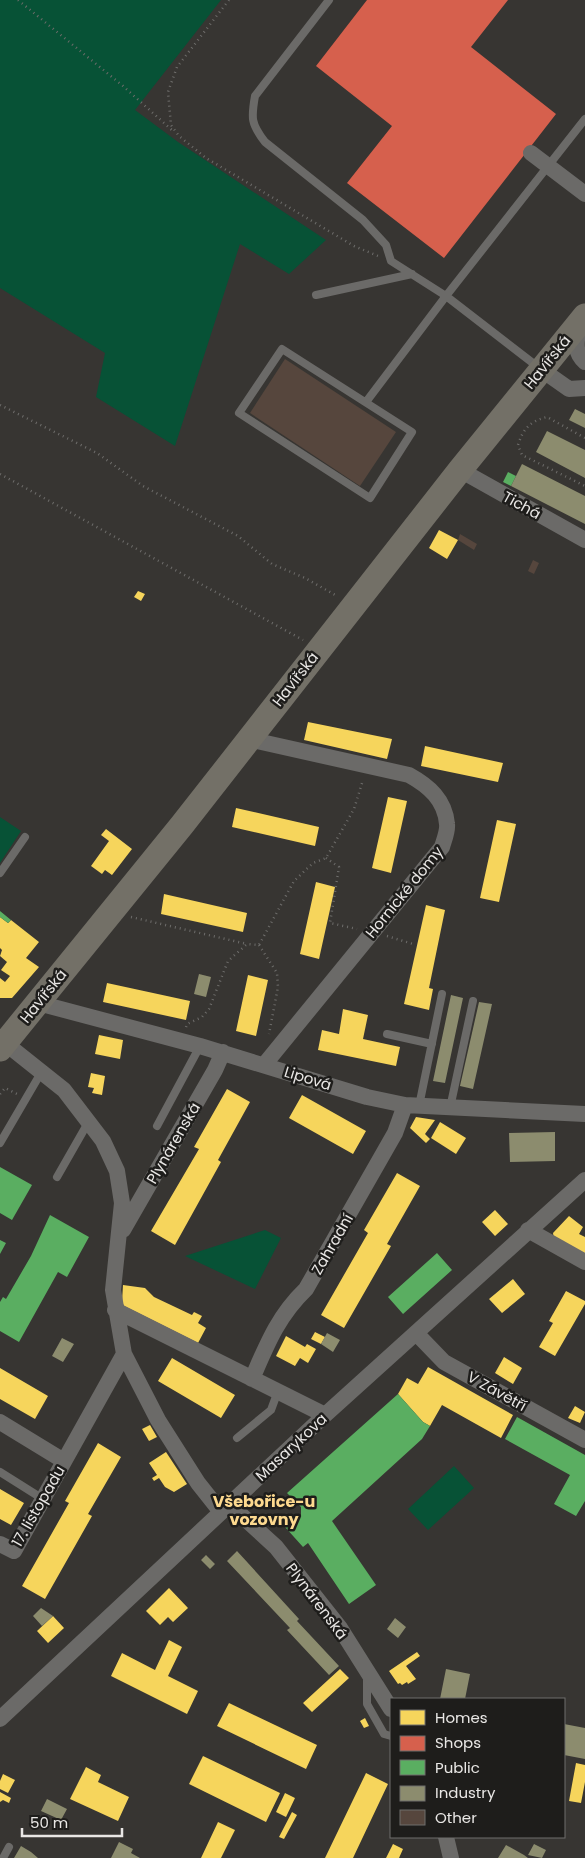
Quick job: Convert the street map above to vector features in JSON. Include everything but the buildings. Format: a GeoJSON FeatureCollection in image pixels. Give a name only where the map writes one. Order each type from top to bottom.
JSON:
{"type":"FeatureCollection","features":[{"type":"Feature","properties":{"kind":"main road","name":"Havířská"},"geometry":{"type":"LineString","coordinates":[[3,1046],[111,913],[460,470],[583,319]]}},
{"type":"Feature","properties":{"kind":"street"},"geometry":{"type":"LineString","coordinates":[[531,153],[585,194]]}},
{"type":"Feature","properties":{"kind":"street"},"geometry":{"type":"LineString","coordinates":[[583,319],[576,343],[578,356],[585,362]]}},
{"type":"Feature","properties":{"kind":"street"},"geometry":{"type":"LineString","coordinates":[[542,370],[569,389],[585,388]]}},
{"type":"Feature","properties":{"kind":"street","name":"Tichá"},"geometry":{"type":"LineString","coordinates":[[460,470],[585,540]]}},
{"type":"Feature","properties":{"kind":"street","name":"Hornické domy"},"geometry":{"type":"LineString","coordinates":[[248,739],[410,775],[426,784],[439,799],[447,824],[442,847],[275,1049],[264,1065]]}},
{"type":"Feature","properties":{"kind":"street","name":"Lipová"},"geometry":{"type":"LineString","coordinates":[[38,1003],[182,1040],[367,1097],[412,1106],[585,1114]]}},
{"type":"Feature","properties":{"kind":"street","name":"Plynárenská"},"geometry":{"type":"LineString","coordinates":[[3,1046],[42,1072],[64,1090],[103,1141],[117,1171],[122,1203],[113,1290],[115,1310],[124,1354],[158,1420],[198,1483],[225,1508],[276,1547],[340,1628],[390,1708]]}},
{"type":"Feature","properties":{"kind":"street","name":"Plynárenská"},"geometry":{"type":"LineString","coordinates":[[120,1234],[216,1070],[223,1052]]}},
{"type":"Feature","properties":{"kind":"street","name":"Zahradní"},"geometry":{"type":"LineString","coordinates":[[252,1379],[275,1327],[288,1306],[306,1289],[412,1106]]}},
{"type":"Feature","properties":{"kind":"street","name":"Masarykova"},"geometry":{"type":"LineString","coordinates":[[0,1718],[325,1415],[585,1180]]}},
{"type":"Feature","properties":{"kind":"street"},"geometry":{"type":"LineString","coordinates":[[528,1230],[585,1262]]}},
{"type":"Feature","properties":{"kind":"street"},"geometry":{"type":"LineString","coordinates":[[115,1310],[325,1415]]}},
{"type":"Feature","properties":{"kind":"street","name":"V Závětří"},"geometry":{"type":"LineString","coordinates":[[416,1333],[444,1362],[585,1440]]}},
{"type":"Feature","properties":{"kind":"street"},"geometry":{"type":"LineString","coordinates":[[64,1461],[124,1354]]}},
{"type":"Feature","properties":{"kind":"street","name":"17. listopadu"},"geometry":{"type":"LineString","coordinates":[[0,1422],[64,1461],[14,1551],[0,1544]]}},
{"type":"Feature","properties":{"kind":"street"},"geometry":{"type":"LineString","coordinates":[[446,1838],[451,1858]]}},
{"type":"Feature","properties":{"kind":"lane"},"geometry":{"type":"LineString","coordinates":[[329,0],[255,96],[252,114],[254,128],[265,142],[363,220],[386,245],[391,261],[446,296],[542,370]]}},
{"type":"Feature","properties":{"kind":"lane"},"geometry":{"type":"LineString","coordinates":[[366,402],[446,296],[585,119]]}},
{"type":"Feature","properties":{"kind":"lane"},"geometry":{"type":"LineString","coordinates":[[316,295],[412,274]]}},
{"type":"Feature","properties":{"kind":"lane"},"geometry":{"type":"LineString","coordinates":[[282,349],[366,402],[412,432],[370,498],[238,413],[282,349]]}},
{"type":"Feature","properties":{"kind":"lane"},"geometry":{"type":"LineString","coordinates":[[0,873],[25,837]]}},
{"type":"Feature","properties":{"kind":"lane"},"geometry":{"type":"LineString","coordinates":[[412,1106],[432,1044],[442,994]]}},
{"type":"Feature","properties":{"kind":"lane"},"geometry":{"type":"LineString","coordinates":[[450,1108],[473,1001]]}},
{"type":"Feature","properties":{"kind":"lane"},"geometry":{"type":"LineString","coordinates":[[387,1034],[432,1044]]}},
{"type":"Feature","properties":{"kind":"lane"},"geometry":{"type":"LineString","coordinates":[[157,1126],[200,1046]]}},
{"type":"Feature","properties":{"kind":"lane"},"geometry":{"type":"LineString","coordinates":[[0,1143],[42,1072]]}},
{"type":"Feature","properties":{"kind":"lane"},"geometry":{"type":"LineString","coordinates":[[57,1177],[89,1121]]}},
{"type":"Feature","properties":{"kind":"lane"},"geometry":{"type":"LineString","coordinates":[[237,1438],[271,1410],[278,1391]]}},
{"type":"Feature","properties":{"kind":"lane"},"geometry":{"type":"LineString","coordinates":[[0,1472],[43,1499]]}},
{"type":"Feature","properties":{"kind":"lane"},"geometry":{"type":"LineString","coordinates":[[367,1672],[367,1704],[384,1734],[390,1736]]}},
{"type":"Feature","properties":{"kind":"lane"},"geometry":{"type":"LineString","coordinates":[[3,1858],[9,1847]]}},
{"type":"Feature","properties":{"kind":"path"},"geometry":{"type":"LineString","coordinates":[[18,0],[124,86],[206,158],[354,246],[391,261]]}},
{"type":"Feature","properties":{"kind":"path"},"geometry":{"type":"LineString","coordinates":[[179,136],[171,125],[168,92],[171,83],[177,67],[229,0]]}},
{"type":"Feature","properties":{"kind":"path"},"geometry":{"type":"LineString","coordinates":[[0,405],[97,453],[143,486],[238,536],[272,564],[305,578],[353,606]]}},
{"type":"Feature","properties":{"kind":"path"},"geometry":{"type":"LineString","coordinates":[[585,438],[547,417],[537,419],[527,426],[518,445],[522,455],[585,486]]}},
{"type":"Feature","properties":{"kind":"path"},"geometry":{"type":"LineString","coordinates":[[0,474],[294,636],[320,648]]}},
{"type":"Feature","properties":{"kind":"path"},"geometry":{"type":"LineString","coordinates":[[259,944],[294,881],[313,863],[326,858],[354,808],[366,766]]}},
{"type":"Feature","properties":{"kind":"path"},"geometry":{"type":"LineString","coordinates":[[326,858],[339,867],[330,923],[372,932],[412,944]]}},
{"type":"Feature","properties":{"kind":"path"},"geometry":{"type":"LineString","coordinates":[[111,913],[246,944],[259,944]]}},
{"type":"Feature","properties":{"kind":"path"},"geometry":{"type":"LineString","coordinates":[[182,1040],[186,1024],[202,1017],[209,1009],[228,961],[246,944]]}},
{"type":"Feature","properties":{"kind":"path"},"geometry":{"type":"LineString","coordinates":[[259,944],[277,973],[278,987],[268,1037],[275,1049]]}},
{"type":"Feature","properties":{"kind":"path"},"geometry":{"type":"LineString","coordinates":[[0,1094],[5,1088],[27,1099]]}},
{"type":"Feature","properties":{"kind":"green space"},"geometry":{"type":"Polygon","coordinates":[[[0,0],[221,0],[135,110],[178,142],[326,240],[289,274],[240,244],[175,446],[96,397],[105,353],[0,288],[0,0]]]}},
{"type":"Feature","properties":{"kind":"green space"},"geometry":{"type":"Polygon","coordinates":[[[0,817],[21,831],[0,863],[0,817]]]}},
{"type":"Feature","properties":{"kind":"green space"},"geometry":{"type":"Polygon","coordinates":[[[265,1230],[281,1238],[255,1289],[185,1256],[265,1230]]]}},
{"type":"Feature","properties":{"kind":"green space"},"geometry":{"type":"Polygon","coordinates":[[[454,1466],[474,1488],[428,1530],[408,1509],[454,1466]]]}},
{"type":"Feature","properties":{"kind":"district","name":"Všebořice-u vozovny"},"geometry":{"type":"Point","coordinates":[264,1510]}}]}
